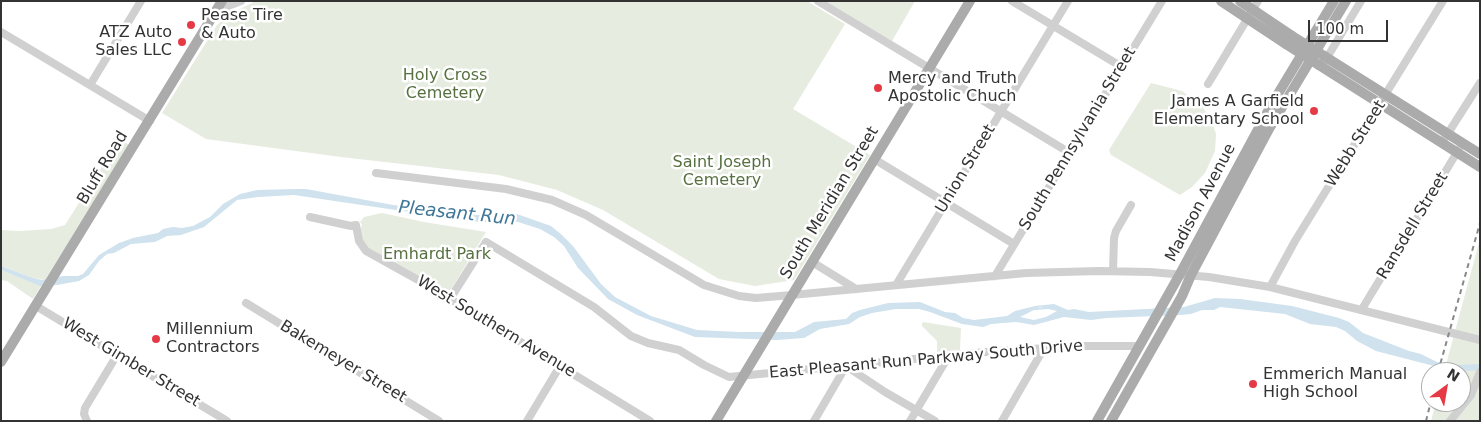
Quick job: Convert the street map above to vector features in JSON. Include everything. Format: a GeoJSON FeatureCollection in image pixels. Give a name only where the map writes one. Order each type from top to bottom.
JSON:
{"type":"FeatureCollection","features":[{"type":"Feature","properties":{"kind":"main road","name":"Bluff Road"},"geometry":{"type":"LineString","coordinates":[[1,362],[222,1]]}},
{"type":"Feature","properties":{"kind":"main road","name":"South Meridian Street"},"geometry":{"type":"LineString","coordinates":[[716,421],[970,1]]}},
{"type":"Feature","properties":{"kind":"main road"},"geometry":{"type":"LineString","coordinates":[[1221,1],[1253,10]]}},
{"type":"Feature","properties":{"kind":"main road"},"geometry":{"type":"LineString","coordinates":[[1240,1],[1289,40],[1460,147],[1480,167]]}},
{"type":"Feature","properties":{"kind":"main road","name":"Madison Avenue"},"geometry":{"type":"LineString","coordinates":[[1097,421],[1180,274],[1273,102],[1334,1]]}},
{"type":"Feature","properties":{"kind":"main road","name":"Madison Avenue"},"geometry":{"type":"LineString","coordinates":[[1111,421],[1182,296],[1191,275],[1269,130],[1346,1]]}},
{"type":"Feature","properties":{"kind":"main road"},"geometry":{"type":"LineString","coordinates":[[1460,147],[1480,154]]}},
{"type":"Feature","properties":{"kind":"street"},"geometry":{"type":"LineString","coordinates":[[90,85],[142,1]]}},
{"type":"Feature","properties":{"kind":"street"},"geometry":{"type":"LineString","coordinates":[[216,11],[241,1]]}},
{"type":"Feature","properties":{"kind":"street"},"geometry":{"type":"LineString","coordinates":[[818,1],[1070,153]]}},
{"type":"Feature","properties":{"kind":"street"},"geometry":{"type":"LineString","coordinates":[[1012,1],[1122,67]]}},
{"type":"Feature","properties":{"kind":"street","name":"Union Street"},"geometry":{"type":"LineString","coordinates":[[896,285],[1068,1]]}},
{"type":"Feature","properties":{"kind":"street","name":"South Pennsylvania Street"},"geometry":{"type":"LineString","coordinates":[[995,276],[1162,1]]}},
{"type":"Feature","properties":{"kind":"street"},"geometry":{"type":"LineString","coordinates":[[1323,61],[1361,1]]}},
{"type":"Feature","properties":{"kind":"street","name":"Webb Street"},"geometry":{"type":"LineString","coordinates":[[1270,287],[1295,241],[1443,1]]}},
{"type":"Feature","properties":{"kind":"street"},"geometry":{"type":"LineString","coordinates":[[1208,84],[1253,10]]}},
{"type":"Feature","properties":{"kind":"street"},"geometry":{"type":"LineString","coordinates":[[1,32],[150,121]]}},
{"type":"Feature","properties":{"kind":"street"},"geometry":{"type":"LineString","coordinates":[[1446,138],[1480,82]]}},
{"type":"Feature","properties":{"kind":"street","name":"Ransdell Street"},"geometry":{"type":"LineString","coordinates":[[1362,309],[1460,147]]}},
{"type":"Feature","properties":{"kind":"street"},"geometry":{"type":"LineString","coordinates":[[874,159],[1014,244]]}},
{"type":"Feature","properties":{"kind":"street"},"geometry":{"type":"LineString","coordinates":[[376,173],[501,188],[547,199],[586,215],[713,289],[756,298],[995,276],[1062,272],[1113,271],[1180,274],[1270,287],[1480,340]]}},
{"type":"Feature","properties":{"kind":"street"},"geometry":{"type":"LineString","coordinates":[[1113,271],[1114,238],[1131,205]]}},
{"type":"Feature","properties":{"kind":"street","name":"West Southern Avenue"},"geometry":{"type":"LineString","coordinates":[[310,217],[350,226],[356,225],[359,241],[366,251],[450,299],[650,421]]}},
{"type":"Feature","properties":{"kind":"street","name":"East Pleasant Run Parkway South Drive"},"geometry":{"type":"LineString","coordinates":[[450,299],[486,242],[594,307],[631,336],[648,343],[679,350],[723,375],[733,377],[1044,348],[1139,346]]}},
{"type":"Feature","properties":{"kind":"street"},"geometry":{"type":"LineString","coordinates":[[812,262],[856,289]]}},
{"type":"Feature","properties":{"kind":"street","name":"Bakemeyer Street"},"geometry":{"type":"LineString","coordinates":[[246,303],[440,421]]}},
{"type":"Feature","properties":{"kind":"street","name":"West Gimber Street"},"geometry":{"type":"LineString","coordinates":[[36,306],[227,421]]}},
{"type":"Feature","properties":{"kind":"street"},"geometry":{"type":"LineString","coordinates":[[1002,421],[1044,348]]}},
{"type":"Feature","properties":{"kind":"street"},"geometry":{"type":"LineString","coordinates":[[87,421],[84,417],[85,408],[117,355]]}},
{"type":"Feature","properties":{"kind":"street"},"geometry":{"type":"LineString","coordinates":[[910,421],[948,357]]}},
{"type":"Feature","properties":{"kind":"street"},"geometry":{"type":"LineString","coordinates":[[527,421],[560,366]]}},
{"type":"Feature","properties":{"kind":"street"},"geometry":{"type":"LineString","coordinates":[[814,421],[846,366],[851,371],[935,421]]}},
{"type":"Feature","properties":{"kind":"street"},"geometry":{"type":"LineString","coordinates":[[1450,421],[1470,396],[1480,372]]}},
{"type":"Feature","properties":{"kind":"green space","name":"Holy Cross Cemetery"},"geometry":{"type":"Polygon","coordinates":[[[256,1],[807,1],[845,24],[793,109],[870,155],[794,280],[755,286],[719,279],[603,210],[557,190],[499,175],[206,139],[162,113],[217,25],[230,14],[256,1]]]}},
{"type":"Feature","properties":{"kind":"green space"},"geometry":{"type":"Polygon","coordinates":[[[826,1],[915,1],[892,41],[826,1]]]}},
{"type":"Feature","properties":{"kind":"green space"},"geometry":{"type":"Polygon","coordinates":[[[1151,83],[1182,91],[1201,105],[1211,119],[1216,134],[1215,151],[1205,173],[1192,187],[1180,195],[1111,155],[1109,150],[1151,83]]]}},
{"type":"Feature","properties":{"kind":"green space"},"geometry":{"type":"Polygon","coordinates":[[[115,136],[129,145],[45,280],[30,277],[1,266],[1,230],[51,229],[65,225],[103,165],[99,162],[115,136]]]}},
{"type":"Feature","properties":{"kind":"green space","name":"Emhardt Park"},"geometry":{"type":"Polygon","coordinates":[[[382,213],[486,232],[447,296],[361,244],[359,232],[362,225],[360,222],[364,217],[382,213]]]}},
{"type":"Feature","properties":{"kind":"green space"},"geometry":{"type":"Polygon","coordinates":[[[1480,239],[1480,421],[1431,421],[1433,412],[1471,412],[1471,362],[1447,362],[1480,239]]]}},
{"type":"Feature","properties":{"kind":"green space"},"geometry":{"type":"Polygon","coordinates":[[[1,270],[41,286],[33,299],[7,281],[1,280],[1,270]]]}},
{"type":"Feature","properties":{"kind":"green space"},"geometry":{"type":"Polygon","coordinates":[[[923,322],[961,328],[960,350],[937,352],[937,341],[922,326],[923,322]]]}},
{"type":"Feature","properties":{"kind":"water","name":"Pleasant Run"},"geometry":{"type":"Polygon","coordinates":[[[306,189],[450,213],[480,215],[517,214],[551,226],[562,235],[573,246],[601,284],[615,297],[651,316],[697,330],[795,332],[814,322],[846,319],[852,313],[888,303],[920,302],[945,312],[955,313],[963,318],[974,320],[1007,316],[1015,311],[1054,304],[1068,310],[1074,309],[1089,312],[1184,307],[1215,298],[1240,299],[1292,306],[1339,318],[1349,322],[1363,333],[1421,354],[1437,362],[1421,363],[1376,351],[1336,327],[1310,324],[1285,314],[1220,307],[1214,310],[1202,310],[1180,315],[1091,320],[1064,317],[1034,325],[1016,322],[991,324],[983,327],[962,324],[919,309],[896,309],[872,313],[860,317],[849,324],[820,329],[804,338],[777,340],[695,337],[637,315],[608,299],[578,268],[564,246],[554,237],[540,229],[518,222],[445,219],[294,195],[237,200],[204,227],[181,235],[167,236],[155,242],[131,244],[114,253],[107,254],[99,261],[89,275],[79,281],[40,286],[1,270],[1,266],[42,280],[63,276],[78,276],[83,274],[99,255],[119,243],[158,233],[163,229],[193,226],[210,217],[223,204],[240,194],[257,190],[306,189]],[[1040,307],[1020,317],[1034,320],[1046,317],[1057,311],[1040,307]]]}},
{"type":"Feature","properties":{"kind":"water","name":"Pleasant Run"},"geometry":{"type":"Polygon","coordinates":[[[1471,364],[1480,364],[1480,370],[1471,371],[1471,364]]]}},
{"type":"Feature","properties":{"kind":"waterway","name":"Pleasant Run"},"geometry":{"type":"LineString","coordinates":[[1035,309],[1048,308]]}},
{"type":"Feature","properties":{"kind":"railway"},"geometry":{"type":"LineString","coordinates":[[1441,362],[1480,223]]}},
{"type":"Feature","properties":{"kind":"railway"},"geometry":{"type":"LineString","coordinates":[[1426,421],[1428,412]]}},
{"type":"Feature","properties":{"kind":"place","name":"Pease Tire & Auto"},"geometry":{"type":"Point","coordinates":[191,25]}},
{"type":"Feature","properties":{"kind":"place","name":"ATZ Auto Sales LLC"},"geometry":{"type":"Point","coordinates":[182,42]}},
{"type":"Feature","properties":{"kind":"place","name":"Mercy and Truth Apostolic Chuch"},"geometry":{"type":"Point","coordinates":[878,88]}},
{"type":"Feature","properties":{"kind":"place","name":"James A Garfield Elementary School"},"geometry":{"type":"Point","coordinates":[1314,111]}},
{"type":"Feature","properties":{"kind":"place","name":"Millennium Contractors"},"geometry":{"type":"Point","coordinates":[156,339]}},
{"type":"Feature","properties":{"kind":"place","name":"Emmerich Manual High School"},"geometry":{"type":"Point","coordinates":[1253,384]}},
{"type":"Feature","properties":{"kind":"park label","name":"Saint Joseph Cemetery"},"geometry":{"type":"Point","coordinates":[722,172]}}]}
